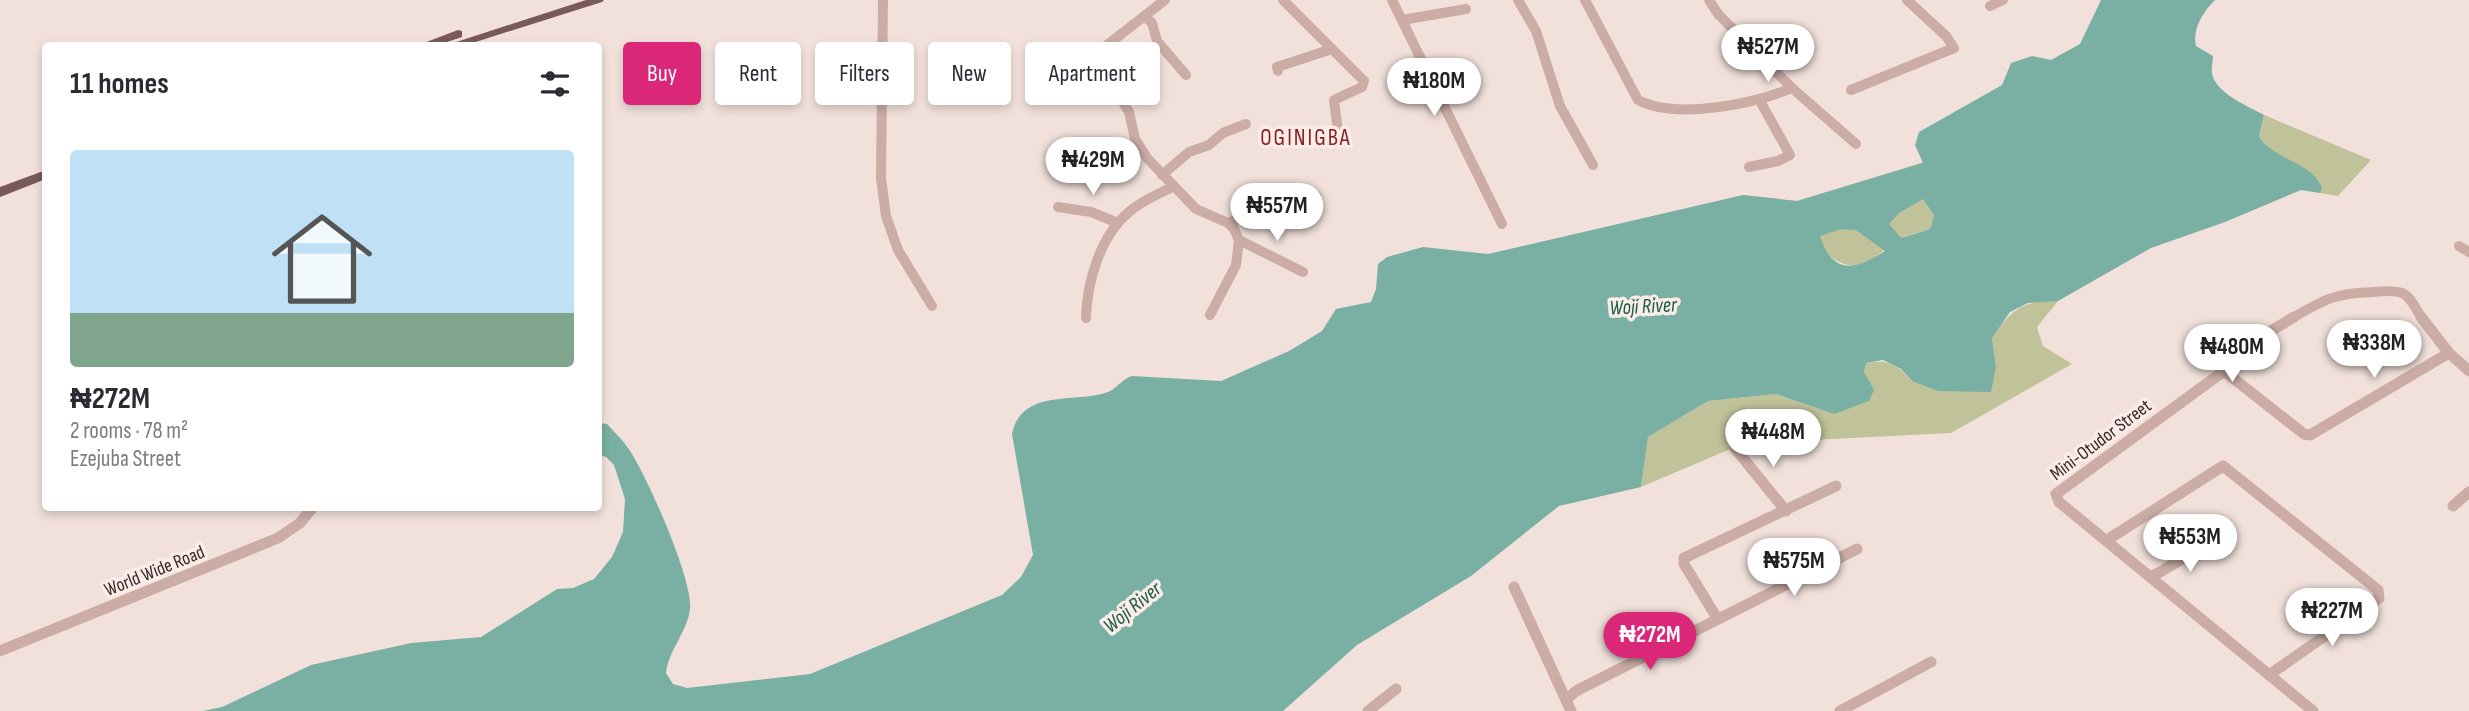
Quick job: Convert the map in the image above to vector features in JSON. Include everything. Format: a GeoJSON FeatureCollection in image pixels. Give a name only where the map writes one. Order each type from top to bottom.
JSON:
{"type":"FeatureCollection","features":[{"type":"Feature","properties":{"kind":"main road"},"geometry":{"type":"LineString","coordinates":[[434,42],[570,0]]}},
{"type":"Feature","properties":{"kind":"main road"},"geometry":{"type":"LineString","coordinates":[[462,42],[598,0]]}},
{"type":"Feature","properties":{"kind":"main road"},"geometry":{"type":"LineString","coordinates":[[0,192],[42,176]]}},
{"type":"Feature","properties":{"kind":"main road"},"geometry":{"type":"LineString","coordinates":[[0,202],[42,186]]}},
{"type":"Feature","properties":{"kind":"street"},"geometry":{"type":"LineString","coordinates":[[883,0],[881,178],[886,216],[898,250],[932,306]]}},
{"type":"Feature","properties":{"kind":"street"},"geometry":{"type":"LineString","coordinates":[[1110,42],[1165,0]]}},
{"type":"Feature","properties":{"kind":"street"},"geometry":{"type":"LineString","coordinates":[[1283,0],[1359,75],[1364,85],[1334,100],[1338,132]]}},
{"type":"Feature","properties":{"kind":"street"},"geometry":{"type":"LineString","coordinates":[[1392,0],[1502,224]]}},
{"type":"Feature","properties":{"kind":"street"},"geometry":{"type":"LineString","coordinates":[[1518,0],[1536,31],[1560,106],[1593,165]]}},
{"type":"Feature","properties":{"kind":"street"},"geometry":{"type":"LineString","coordinates":[[1585,0],[1642,104],[1647,107],[1705,108],[1760,101],[1792,88]]}},
{"type":"Feature","properties":{"kind":"street"},"geometry":{"type":"LineString","coordinates":[[1709,0],[1718,14],[1792,88],[1856,144]]}},
{"type":"Feature","properties":{"kind":"street"},"geometry":{"type":"LineString","coordinates":[[1851,90],[1954,48],[1946,36],[1907,0]]}},
{"type":"Feature","properties":{"kind":"street"},"geometry":{"type":"LineString","coordinates":[[1990,6],[2003,0]]}},
{"type":"Feature","properties":{"kind":"street"},"geometry":{"type":"LineString","coordinates":[[1402,20],[1466,9]]}},
{"type":"Feature","properties":{"kind":"street"},"geometry":{"type":"LineString","coordinates":[[1144,16],[1152,23],[1157,41],[1186,75]]}},
{"type":"Feature","properties":{"kind":"street"},"geometry":{"type":"LineString","coordinates":[[1278,71],[1277,67],[1332,50]]}},
{"type":"Feature","properties":{"kind":"street"},"geometry":{"type":"LineString","coordinates":[[1749,167],[1778,161],[1790,155],[1760,101]]}},
{"type":"Feature","properties":{"kind":"street"},"geometry":{"type":"LineString","coordinates":[[1125,105],[1139,146],[1172,187],[1196,209],[1228,223],[1238,240],[1303,272]]}},
{"type":"Feature","properties":{"kind":"street"},"geometry":{"type":"LineString","coordinates":[[1161,175],[1189,152],[1204,147],[1223,133],[1246,124]]}},
{"type":"Feature","properties":{"kind":"street"},"geometry":{"type":"LineString","coordinates":[[1086,318],[1087,292],[1118,223],[1132,210],[1172,187]]}},
{"type":"Feature","properties":{"kind":"street"},"geometry":{"type":"LineString","coordinates":[[1228,223],[1270,207],[1316,196]]}},
{"type":"Feature","properties":{"kind":"street"},"geometry":{"type":"LineString","coordinates":[[1058,207],[1091,212],[1118,223]]}},
{"type":"Feature","properties":{"kind":"street"},"geometry":{"type":"LineString","coordinates":[[1210,315],[1236,265],[1238,240]]}},
{"type":"Feature","properties":{"kind":"street"},"geometry":{"type":"LineString","coordinates":[[2459,246],[2469,252]]}},
{"type":"Feature","properties":{"kind":"street","name":"Mini-Otudor Street"},"geometry":{"type":"LineString","coordinates":[[2314,711],[2059,502],[2056,494],[2224,370],[2243,348],[2324,299],[2346,293],[2392,290],[2403,293],[2410,298],[2417,312],[2449,353],[2469,371]]}},
{"type":"Feature","properties":{"kind":"street"},"geometry":{"type":"LineString","coordinates":[[2224,370],[2304,434],[2310,435],[2449,353]]}},
{"type":"Feature","properties":{"kind":"street"},"geometry":{"type":"LineString","coordinates":[[1734,447],[1786,511]]}},
{"type":"Feature","properties":{"kind":"street"},"geometry":{"type":"LineString","coordinates":[[2107,540],[2223,466],[2378,590],[2379,598],[2269,675]]}},
{"type":"Feature","properties":{"kind":"street"},"geometry":{"type":"LineString","coordinates":[[1717,618],[1682,560],[1836,486]]}},
{"type":"Feature","properties":{"kind":"street"},"geometry":{"type":"LineString","coordinates":[[2453,506],[2469,492]]}},
{"type":"Feature","properties":{"kind":"street","name":"World Wide Road"},"geometry":{"type":"LineString","coordinates":[[0,651],[278,538],[300,523],[310,511]]}},
{"type":"Feature","properties":{"kind":"street"},"geometry":{"type":"LineString","coordinates":[[2151,577],[2212,542]]}},
{"type":"Feature","properties":{"kind":"street"},"geometry":{"type":"LineString","coordinates":[[1568,706],[1576,691],[1857,549]]}},
{"type":"Feature","properties":{"kind":"street"},"geometry":{"type":"LineString","coordinates":[[1514,587],[1568,706]]}},
{"type":"Feature","properties":{"kind":"street"},"geometry":{"type":"LineString","coordinates":[[1840,711],[1931,662]]}},
{"type":"Feature","properties":{"kind":"street"},"geometry":{"type":"LineString","coordinates":[[1368,711],[1396,689]]}},
{"type":"Feature","properties":{"kind":"green space"},"geometry":{"type":"Polygon","coordinates":[[[2264,115],[2371,160],[2338,196],[2320,193],[2320,182],[2271,150],[2259,136],[2264,115]]]}},
{"type":"Feature","properties":{"kind":"green space"},"geometry":{"type":"Polygon","coordinates":[[[1924,162],[1924,199],[1934,215],[1930,229],[1902,238],[1872,260],[1857,265],[1837,261],[1743,195],[1797,201],[1924,162]]]}},
{"type":"Feature","properties":{"kind":"green space"},"geometry":{"type":"Polygon","coordinates":[[[2045,300],[2058,301],[2037,327],[2043,346],[2072,364],[1951,433],[1735,447],[1641,487],[1648,437],[1708,401],[1776,394],[1834,414],[1864,372],[1866,363],[1892,364],[1912,381],[1996,367],[1992,338],[2008,317],[2020,308],[2045,300]]]}},
{"type":"Feature","properties":{"kind":"water","name":"Woji River"},"geometry":{"type":"Polygon","coordinates":[[[2101,0],[2215,0],[2200,21],[2195,40],[2196,46],[2213,56],[2214,80],[2233,98],[2264,115],[2259,136],[2273,150],[2309,171],[2322,187],[2320,193],[2301,190],[2225,222],[2151,248],[2058,301],[2028,303],[2010,312],[1992,338],[1996,367],[1991,392],[1938,391],[1912,381],[1901,369],[1883,360],[1866,363],[1864,372],[1874,390],[1869,401],[1834,414],[1776,394],[1708,401],[1648,437],[1641,487],[1559,506],[1471,576],[1357,645],[1283,711],[203,711],[222,707],[311,665],[411,643],[481,637],[557,589],[573,588],[594,579],[612,557],[623,532],[625,499],[614,465],[602,456],[602,423],[607,424],[626,445],[636,461],[667,527],[684,575],[690,608],[686,624],[668,664],[666,673],[673,684],[687,688],[810,674],[1002,595],[1021,577],[1033,555],[1012,434],[1017,420],[1026,410],[1037,404],[1105,393],[1132,376],[1221,381],[1289,351],[1322,331],[1336,309],[1371,302],[1376,289],[1378,264],[1387,257],[1423,247],[1488,254],[1743,195],[1797,201],[1923,163],[1915,145],[1919,132],[2002,85],[2011,63],[2032,56],[2051,60],[2080,44],[2101,0]],[[1923,199],[1899,213],[1889,224],[1901,238],[1930,229],[1934,215],[1923,199]],[[1841,229],[1820,236],[1832,258],[1846,266],[1864,262],[1885,251],[1856,230],[1841,229]]]}},
{"type":"Feature","properties":{"kind":"district","name":"OGINIGBA"},"geometry":{"type":"Point","coordinates":[1306,137]}}]}
